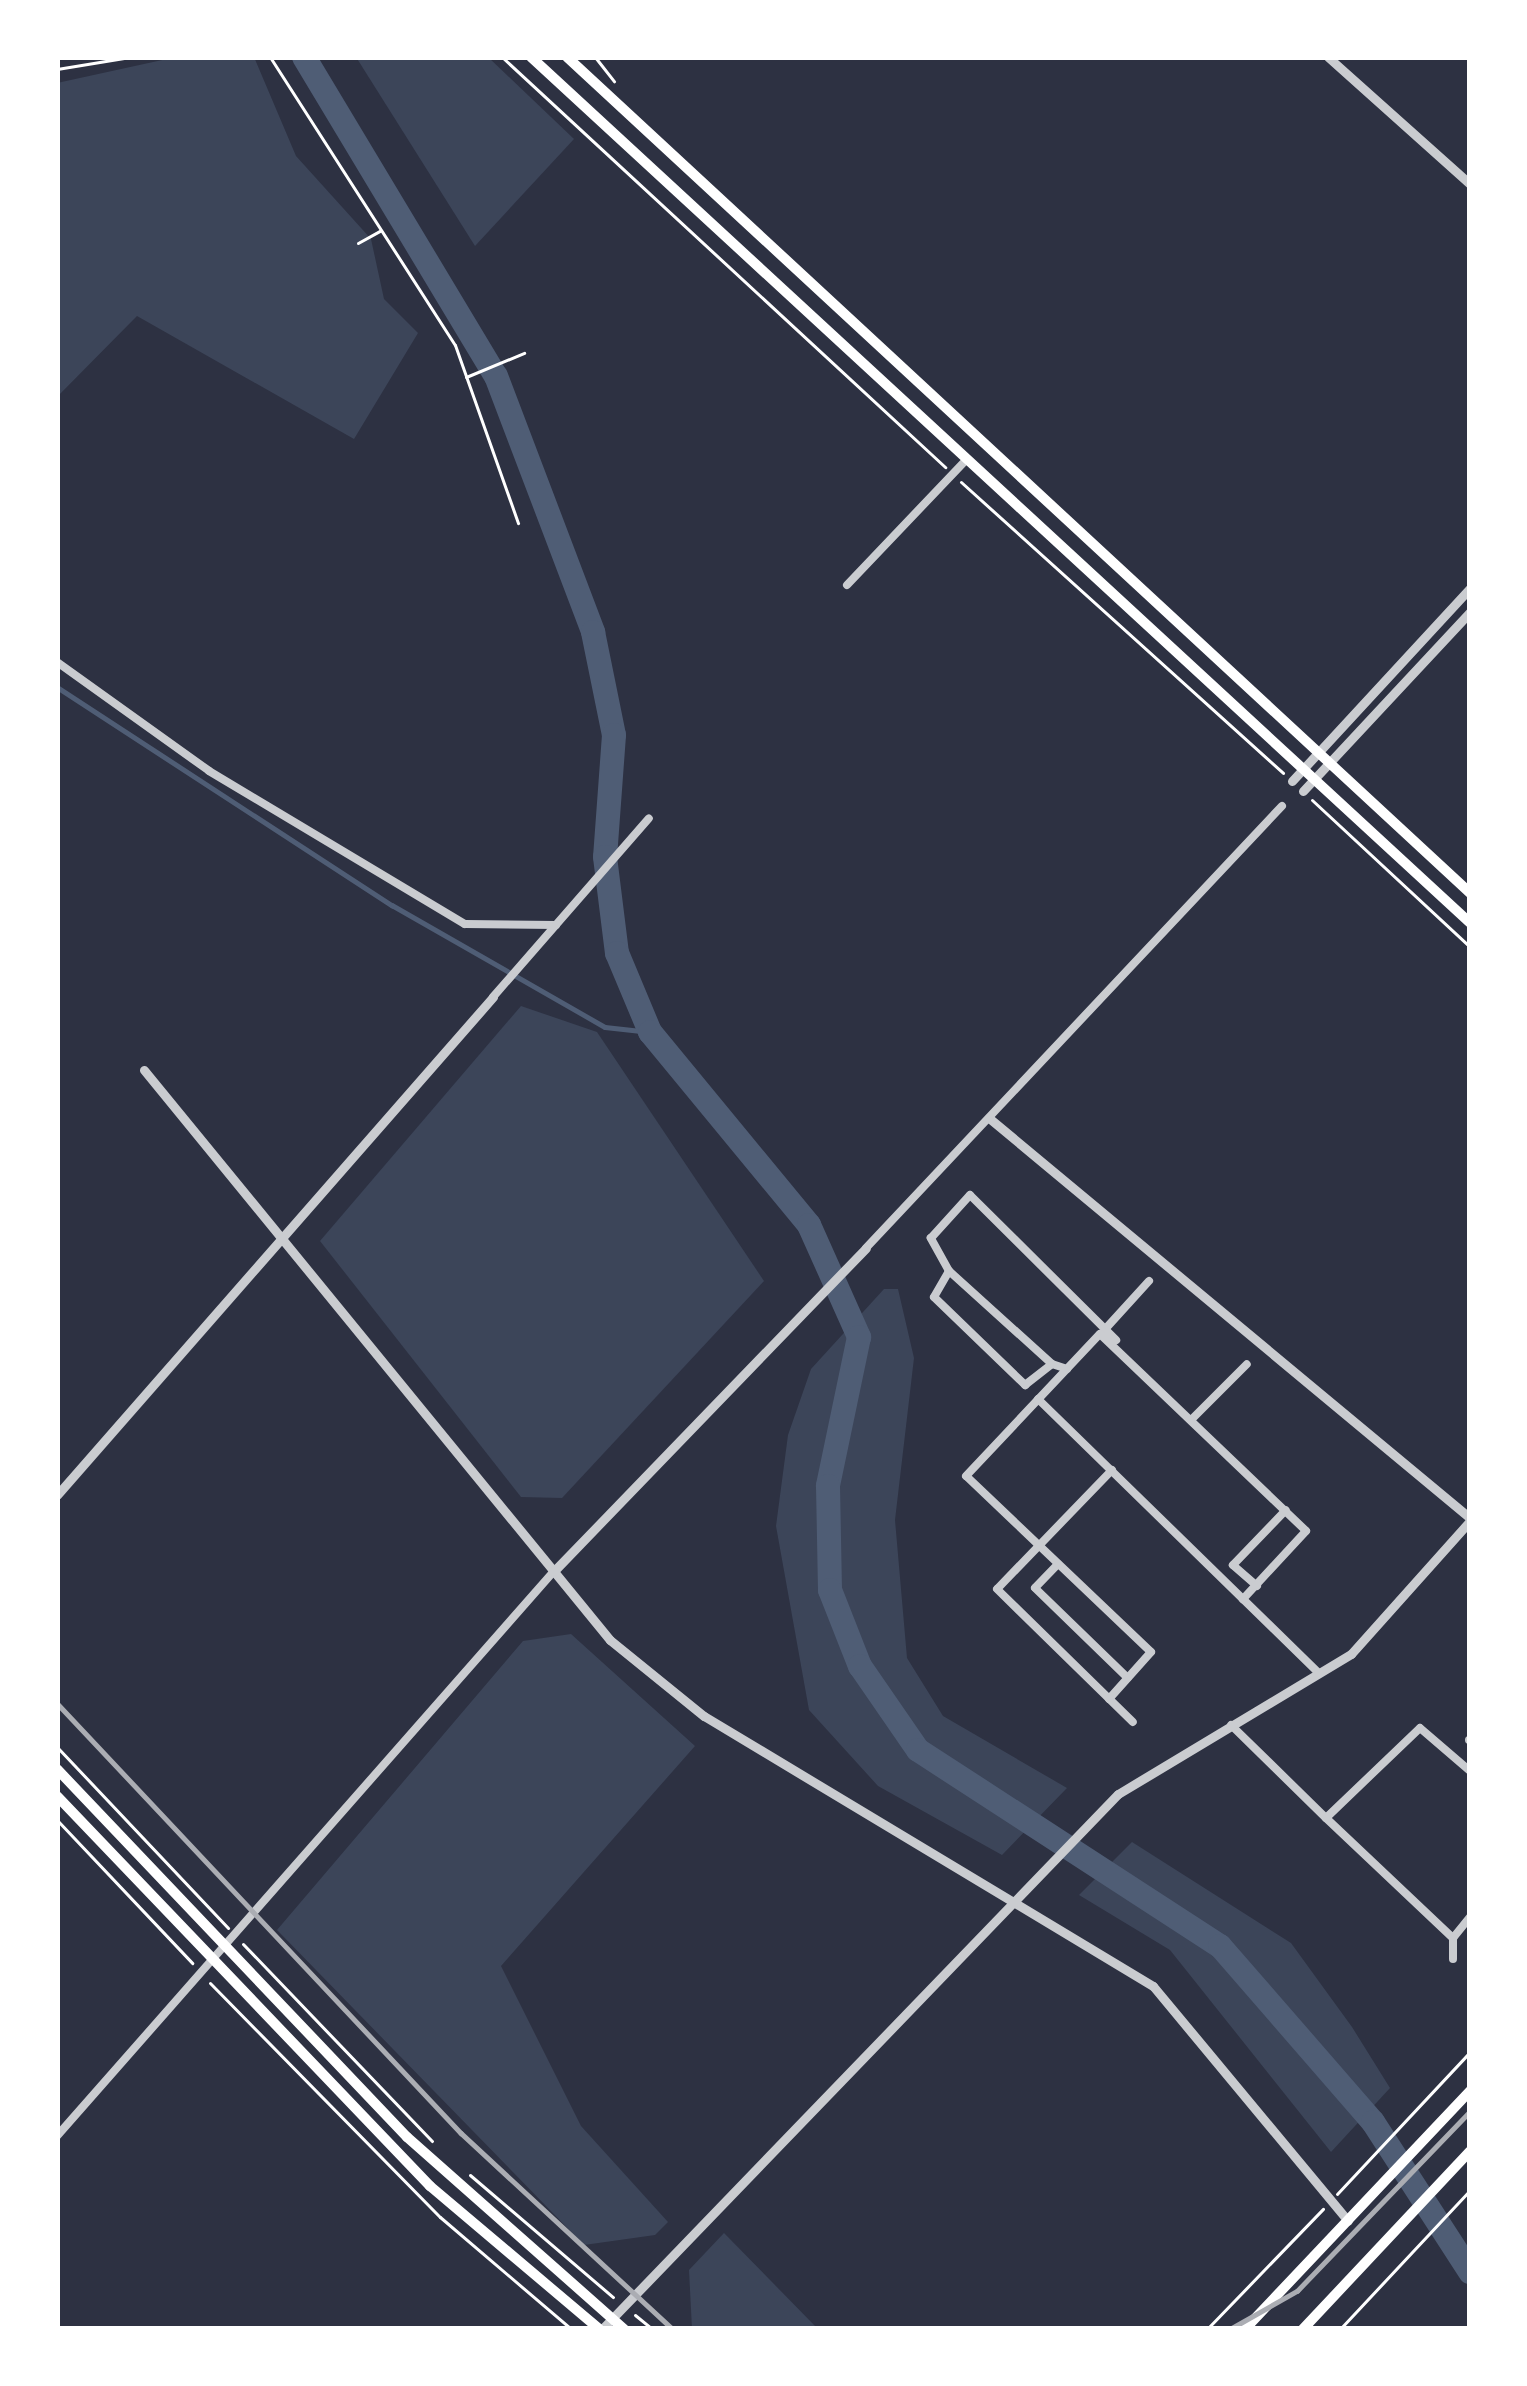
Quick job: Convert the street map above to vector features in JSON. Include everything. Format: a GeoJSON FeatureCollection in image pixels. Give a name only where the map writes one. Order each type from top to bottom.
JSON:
{"type":"FeatureCollection","features":[{"type":"Feature","properties":{"kind":"main road"},"geometry":{"type":"LineString","coordinates":[[531,57],[1470,923]]}},
{"type":"Feature","properties":{"kind":"main road"},"geometry":{"type":"LineString","coordinates":[[567,57],[1470,893]]}},
{"type":"Feature","properties":{"kind":"main road"},"geometry":{"type":"LineString","coordinates":[[57,1769],[407,2137],[604,2326]]}},
{"type":"Feature","properties":{"kind":"main road"},"geometry":{"type":"LineString","coordinates":[[57,1796],[430,2186],[604,2326],[624,2329]]}},
{"type":"Feature","properties":{"kind":"main road"},"geometry":{"type":"LineString","coordinates":[[1245,2329],[1470,2091]]}},
{"type":"Feature","properties":{"kind":"main road"},"geometry":{"type":"LineString","coordinates":[[1303,2329],[1470,2151]]}},
{"type":"Feature","properties":{"kind":"street"},"geometry":{"type":"LineString","coordinates":[[1328,57],[1470,184]]}},
{"type":"Feature","properties":{"kind":"street"},"geometry":{"type":"LineString","coordinates":[[847,585],[967,459]]}},
{"type":"Feature","properties":{"kind":"street"},"geometry":{"type":"LineString","coordinates":[[1292,781],[1470,588]]}},
{"type":"Feature","properties":{"kind":"street"},"geometry":{"type":"LineString","coordinates":[[1303,791],[1470,612]]}},
{"type":"Feature","properties":{"kind":"street"},"geometry":{"type":"LineString","coordinates":[[57,662],[209,771],[465,924],[556,925]]}},
{"type":"Feature","properties":{"kind":"street"},"geometry":{"type":"LineString","coordinates":[[57,2136],[554,1571],[1282,806]]}},
{"type":"Feature","properties":{"kind":"street"},"geometry":{"type":"LineString","coordinates":[[57,1495],[649,818]]}},
{"type":"Feature","properties":{"kind":"street"},"geometry":{"type":"LineString","coordinates":[[144,1070],[286,1236],[610,1640],[692,1707],[1007,1905],[1153,1986],[1348,2221]]}},
{"type":"Feature","properties":{"kind":"street"},"geometry":{"type":"LineString","coordinates":[[604,2326],[1111,1802],[1230,1724],[1320,1674],[1382,1623],[1470,1519],[989,1118]]}},
{"type":"Feature","properties":{"kind":"street"},"geometry":{"type":"LineString","coordinates":[[1066,1369],[1052,1364],[949,1271],[931,1238],[970,1195],[1108,1326],[1116,1341],[1286,1510],[1304,1540],[1243,1599]]}},
{"type":"Feature","properties":{"kind":"street"},"geometry":{"type":"LineString","coordinates":[[949,1271],[934,1297],[1024,1385],[1052,1364]]}},
{"type":"Feature","properties":{"kind":"street"},"geometry":{"type":"LineString","coordinates":[[1108,1326],[1149,1281]]}},
{"type":"Feature","properties":{"kind":"street"},"geometry":{"type":"LineString","coordinates":[[1109,1699],[1151,1652],[966,1476],[1100,1334],[1116,1341]]}},
{"type":"Feature","properties":{"kind":"street"},"geometry":{"type":"LineString","coordinates":[[1193,1418],[1247,1364]]}},
{"type":"Feature","properties":{"kind":"street"},"geometry":{"type":"LineString","coordinates":[[1038,1399],[1320,1674]]}},
{"type":"Feature","properties":{"kind":"street"},"geometry":{"type":"LineString","coordinates":[[1112,1470],[997,1589],[1133,1722]]}},
{"type":"Feature","properties":{"kind":"street"},"geometry":{"type":"LineString","coordinates":[[1257,1586],[1233,1564],[1286,1510]]}},
{"type":"Feature","properties":{"kind":"street"},"geometry":{"type":"LineString","coordinates":[[1058,1564],[1035,1588],[1127,1678]]}},
{"type":"Feature","properties":{"kind":"street"},"geometry":{"type":"LineString","coordinates":[[1230,1724],[1453,1938]]}},
{"type":"Feature","properties":{"kind":"street"},"geometry":{"type":"LineString","coordinates":[[1326,1817],[1420,1728],[1470,1771]]}},
{"type":"Feature","properties":{"kind":"street"},"geometry":{"type":"LineString","coordinates":[[1453,1959],[1453,1938],[1470,1917]]}},
{"type":"Feature","properties":{"kind":"path"},"geometry":{"type":"LineString","coordinates":[[57,69],[130,57]]}},
{"type":"Feature","properties":{"kind":"path"},"geometry":{"type":"LineString","coordinates":[[269,57],[382,230],[466,377],[518,523]]}},
{"type":"Feature","properties":{"kind":"path"},"geometry":{"type":"LineString","coordinates":[[502,57],[1292,781]]}},
{"type":"Feature","properties":{"kind":"path"},"geometry":{"type":"LineString","coordinates":[[358,243],[382,230]]}},
{"type":"Feature","properties":{"kind":"path"},"geometry":{"type":"LineString","coordinates":[[466,377],[524,353]]}},
{"type":"Feature","properties":{"kind":"path"},"geometry":{"type":"LineString","coordinates":[[1303,791],[1470,947]]}},
{"type":"Feature","properties":{"kind":"path"},"geometry":{"type":"LineString","coordinates":[[57,1747],[439,2148]]}},
{"type":"Feature","properties":{"kind":"path"},"geometry":{"type":"LineString","coordinates":[[57,1820],[440,2218],[571,2329]]}},
{"type":"Feature","properties":{"kind":"path"},"geometry":{"type":"LineString","coordinates":[[1207,2329],[1470,2052]]}},
{"type":"Feature","properties":{"kind":"path"},"geometry":{"type":"LineString","coordinates":[[456,2162],[652,2329]]}},
{"type":"Feature","properties":{"kind":"path"},"geometry":{"type":"LineString","coordinates":[[1340,2329],[1470,2190]]}},
{"type":"Feature","properties":{"kind":"shaded area"},"geometry":{"type":"Polygon","coordinates":[[[176,57],[254,57],[296,156],[371,239],[384,299],[418,333],[354,439],[137,316],[57,397],[57,83],[176,57]]]}},
{"type":"Feature","properties":{"kind":"shaded area"},"geometry":{"type":"Polygon","coordinates":[[[356,57],[488,57],[574,139],[475,246],[356,57]]]}},
{"type":"Feature","properties":{"kind":"shaded area"},"geometry":{"type":"Polygon","coordinates":[[[521,1006],[597,1032],[764,1281],[562,1498],[521,1497],[320,1241],[521,1006]]]}},
{"type":"Feature","properties":{"kind":"shaded area"},"geometry":{"type":"Polygon","coordinates":[[[884,1289],[898,1289],[914,1358],[895,1520],[907,1658],[943,1716],[1067,1788],[1002,1855],[878,1786],[809,1710],[776,1526],[788,1435],[811,1369],[884,1289]]]}},
{"type":"Feature","properties":{"kind":"shaded area"},"geometry":{"type":"Polygon","coordinates":[[[571,1634],[695,1746],[501,1966],[581,2126],[668,2222],[655,2235],[584,2245],[277,1930],[523,1641],[571,1634]]]}},
{"type":"Feature","properties":{"kind":"shaded area"},"geometry":{"type":"Polygon","coordinates":[[[1132,1842],[1291,1943],[1352,2027],[1390,2088],[1331,2152],[1170,1950],[1079,1895],[1132,1842]]]}},
{"type":"Feature","properties":{"kind":"shaded area"},"geometry":{"type":"Polygon","coordinates":[[[724,2233],[818,2329],[692,2329],[689,2270],[724,2233]]]}},
{"type":"Feature","properties":{"kind":"waterway"},"geometry":{"type":"LineString","coordinates":[[304,57],[496,376],[593,632],[614,735],[605,857],[617,953],[650,1032],[809,1225],[859,1337],[828,1486],[830,1590],[860,1666],[918,1750],[1220,1946],[1373,2122],[1470,2272]]}},
{"type":"Feature","properties":{"kind":"waterway"},"geometry":{"type":"LineString","coordinates":[[57,687],[392,905],[605,1027],[650,1032]]}},
{"type":"Feature","properties":{"kind":"railway"},"geometry":{"type":"LineString","coordinates":[[57,1703],[461,2133],[673,2329]]}},
{"type":"Feature","properties":{"kind":"railway"},"geometry":{"type":"LineString","coordinates":[[1230,2329],[1297,2291],[1470,2111]]}}]}
